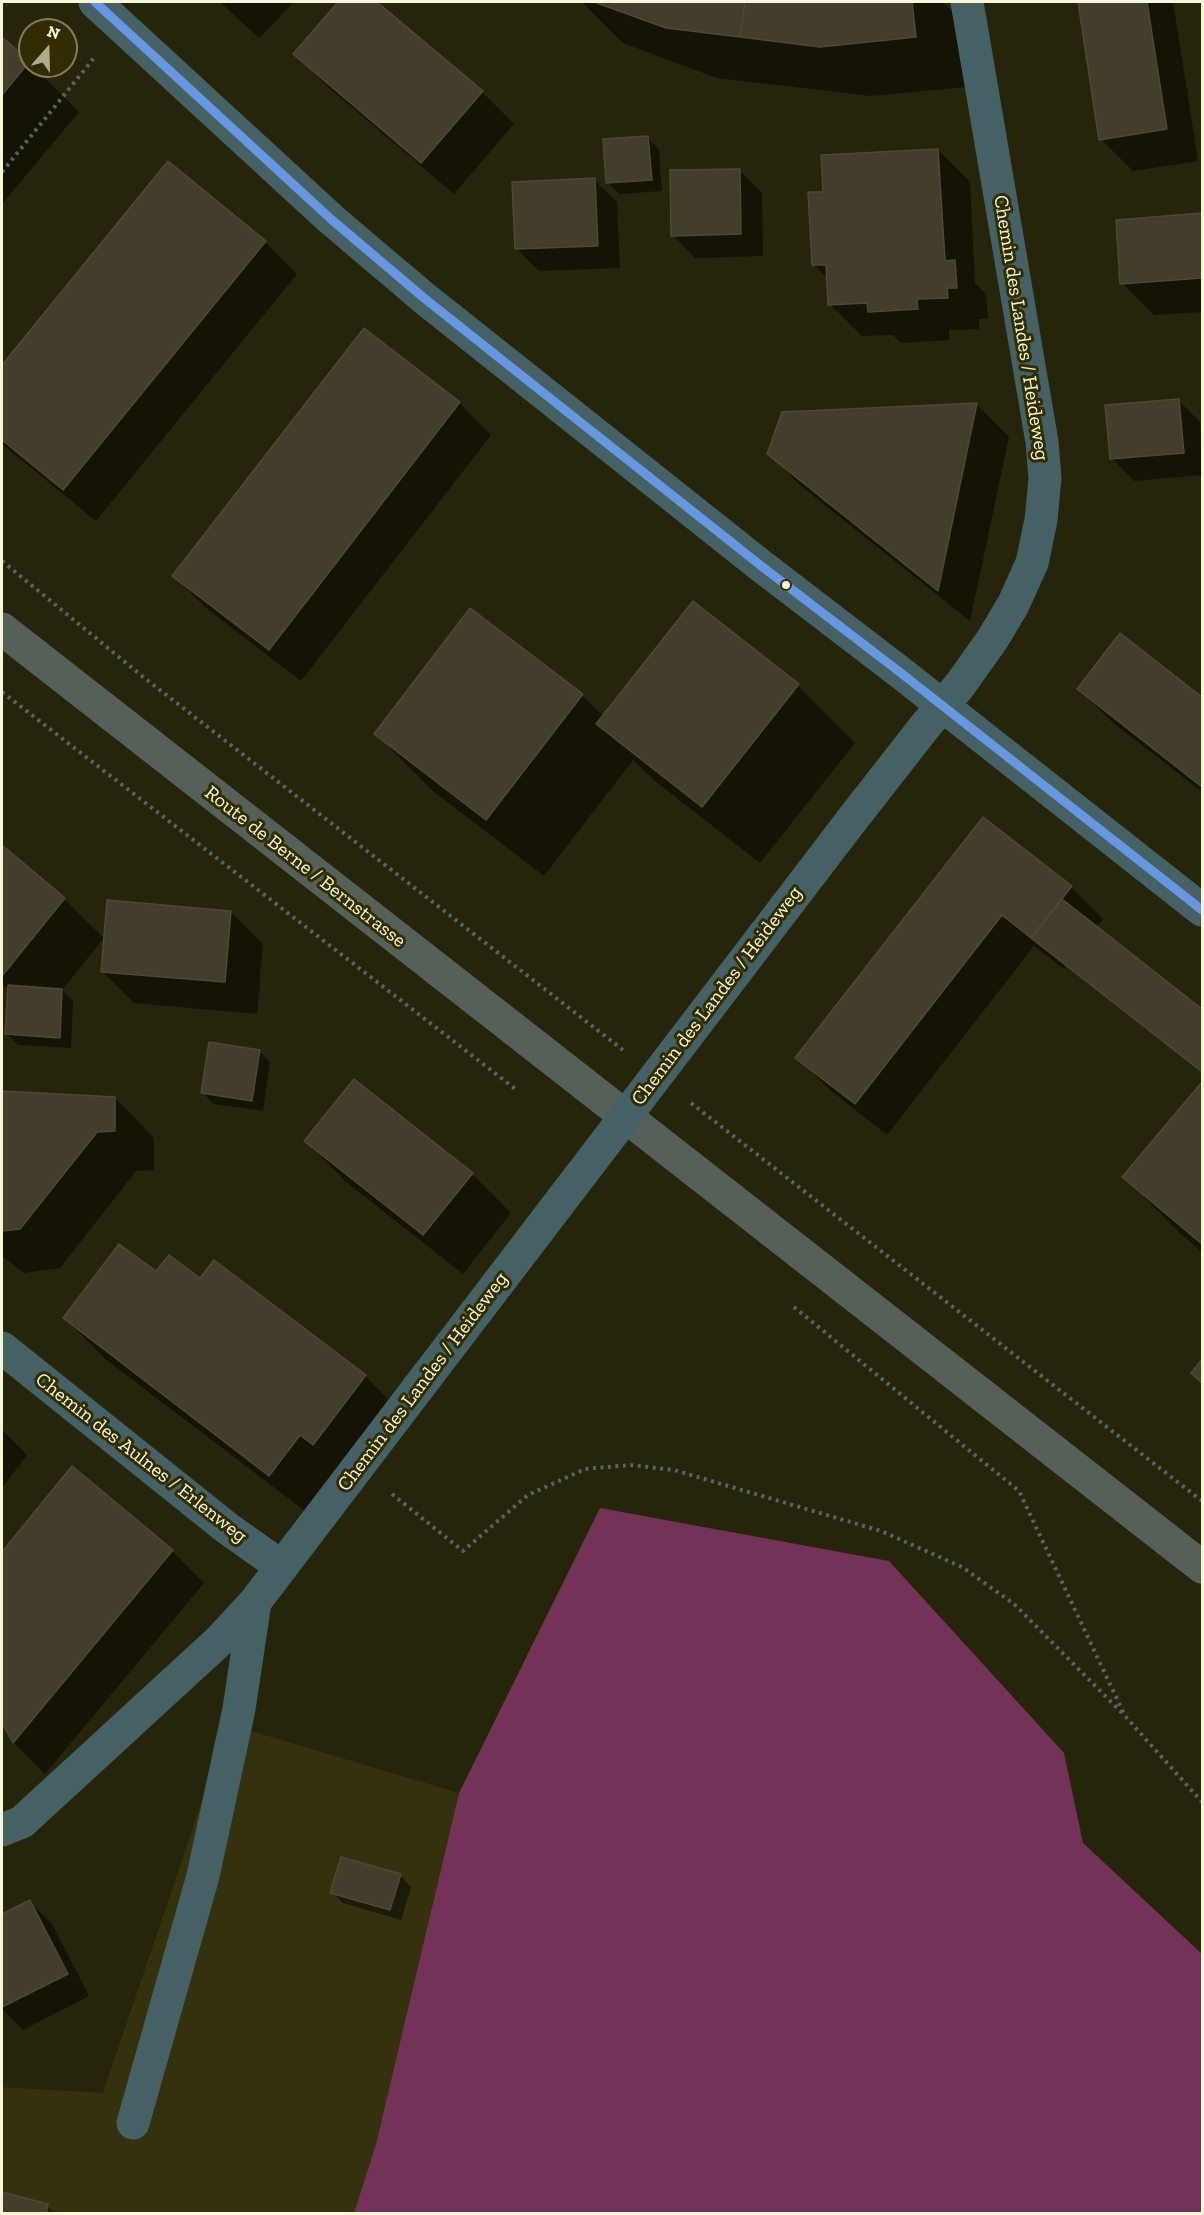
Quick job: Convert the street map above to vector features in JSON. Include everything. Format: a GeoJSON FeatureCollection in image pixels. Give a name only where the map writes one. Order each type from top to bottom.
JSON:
{"type":"FeatureCollection","features":[{"type":"Feature","properties":{"kind":"highway","name":"Route de Berne / Bernstrasse"},"geometry":{"type":"LineString","coordinates":[[2,629],[1203,1567]]}},
{"type":"Feature","properties":{"kind":"street"},"geometry":{"type":"LineString","coordinates":[[95,2],[332,220],[424,298],[760,565],[1203,910]]}},
{"type":"Feature","properties":{"kind":"street","name":"Chemin des Landes / Heideweg"},"geometry":{"type":"LineString","coordinates":[[2,1830],[22,1822],[220,1640],[255,1602],[851,821],[926,724],[943,706],[992,640],[1013,604],[1032,563],[1041,520],[1045,478],[1042,442],[967,2]]}},
{"type":"Feature","properties":{"kind":"street","name":"Chemin des Aulnes / Erlenweg"},"geometry":{"type":"LineString","coordinates":[[2,1348],[227,1528],[282,1566]]}},
{"type":"Feature","properties":{"kind":"street"},"geometry":{"type":"LineString","coordinates":[[133,2122],[203,1876],[239,1710],[255,1602]]}},
{"type":"Feature","properties":{"kind":"path"},"geometry":{"type":"LineString","coordinates":[[2,172],[121,25]]}},
{"type":"Feature","properties":{"kind":"path"},"geometry":{"type":"LineString","coordinates":[[2,561],[142,676],[627,1053]]}},
{"type":"Feature","properties":{"kind":"path"},"geometry":{"type":"LineString","coordinates":[[2,692],[525,1097]]}},
{"type":"Feature","properties":{"kind":"path"},"geometry":{"type":"LineString","coordinates":[[684,1097],[1203,1501]]}},
{"type":"Feature","properties":{"kind":"path"},"geometry":{"type":"LineString","coordinates":[[792,1306],[1019,1491],[1125,1716]]}},
{"type":"Feature","properties":{"kind":"path"},"geometry":{"type":"LineString","coordinates":[[358,1467],[463,1551],[528,1495],[585,1469],[630,1465],[674,1470],[881,1531],[962,1567],[1014,1604],[1125,1716],[1203,1802]]}},
{"type":"Feature","properties":{"kind":"shaded area"},"geometry":{"type":"Polygon","coordinates":[[[600,1508],[889,1561],[1064,1753],[1083,1843],[1202,1954],[1202,2213],[354,2213],[376,2144],[459,1793],[600,1508]]]}},
{"type":"Feature","properties":{"kind":"shaded area"},"geometry":{"type":"Polygon","coordinates":[[[228,1724],[459,1793],[376,2144],[354,2213],[2,2213],[2,2087],[103,2093],[228,1724]]]}},
{"type":"Feature","properties":{"kind":"building"},"geometry":{"type":"Polygon","coordinates":[[[338,2],[377,2],[483,91],[421,163],[293,54],[338,2]]]}},
{"type":"Feature","properties":{"kind":"building"},"geometry":{"type":"Polygon","coordinates":[[[594,2],[745,2],[740,37],[666,28],[594,2]]]}},
{"type":"Feature","properties":{"kind":"building"},"geometry":{"type":"Polygon","coordinates":[[[745,2],[912,2],[916,37],[820,47],[740,37],[745,2]]]}},
{"type":"Feature","properties":{"kind":"building"},"geometry":{"type":"Polygon","coordinates":[[[1078,2],[1147,2],[1167,129],[1099,140],[1078,2]]]}},
{"type":"Feature","properties":{"kind":"building"},"geometry":{"type":"Polygon","coordinates":[[[2,37],[18,51],[18,76],[2,95],[2,37]]]}},
{"type":"Feature","properties":{"kind":"building"},"geometry":{"type":"Polygon","coordinates":[[[648,136],[652,180],[606,183],[603,139],[648,136]]]}},
{"type":"Feature","properties":{"kind":"building"},"geometry":{"type":"Polygon","coordinates":[[[938,149],[945,261],[955,260],[957,288],[947,288],[948,298],[917,299],[918,309],[868,312],[867,303],[828,305],[826,265],[812,265],[808,192],[823,192],[821,155],[938,149]]]}},
{"type":"Feature","properties":{"kind":"building"},"geometry":{"type":"Polygon","coordinates":[[[168,161],[266,241],[63,490],[2,440],[2,365],[168,161]]]}},
{"type":"Feature","properties":{"kind":"building"},"geometry":{"type":"Polygon","coordinates":[[[740,169],[741,234],[671,236],[670,170],[740,169]]]}},
{"type":"Feature","properties":{"kind":"building"},"geometry":{"type":"Polygon","coordinates":[[[595,178],[598,246],[515,249],[512,182],[595,178]]]}},
{"type":"Feature","properties":{"kind":"building"},"geometry":{"type":"Polygon","coordinates":[[[1202,213],[1202,278],[1120,284],[1116,220],[1202,213]]]}},
{"type":"Feature","properties":{"kind":"building"},"geometry":{"type":"Polygon","coordinates":[[[364,328],[460,402],[269,650],[172,576],[364,328]]]}},
{"type":"Feature","properties":{"kind":"building"},"geometry":{"type":"Polygon","coordinates":[[[1179,399],[1184,453],[1110,459],[1105,405],[1179,399]]]}},
{"type":"Feature","properties":{"kind":"building"},"geometry":{"type":"Polygon","coordinates":[[[977,403],[938,591],[767,454],[782,412],[977,403]]]}},
{"type":"Feature","properties":{"kind":"building"},"geometry":{"type":"Polygon","coordinates":[[[693,601],[799,684],[702,807],[596,724],[693,601]]]}},
{"type":"Feature","properties":{"kind":"building"},"geometry":{"type":"Polygon","coordinates":[[[470,608],[583,694],[486,820],[374,734],[470,608]]]}},
{"type":"Feature","properties":{"kind":"building"},"geometry":{"type":"Polygon","coordinates":[[[1120,633],[1202,697],[1202,787],[1077,689],[1120,633]]]}},
{"type":"Feature","properties":{"kind":"building"},"geometry":{"type":"Polygon","coordinates":[[[983,817],[1072,886],[1031,938],[1002,915],[855,1104],[795,1058],[983,817]]]}},
{"type":"Feature","properties":{"kind":"building"},"geometry":{"type":"Polygon","coordinates":[[[2,845],[65,898],[2,976],[2,845]]]}},
{"type":"Feature","properties":{"kind":"building"},"geometry":{"type":"Polygon","coordinates":[[[1062,899],[1202,1009],[1202,1072],[1031,938],[1062,899]]]}},
{"type":"Feature","properties":{"kind":"building"},"geometry":{"type":"Polygon","coordinates":[[[107,900],[231,911],[225,982],[101,972],[107,900]]]}},
{"type":"Feature","properties":{"kind":"building"},"geometry":{"type":"Polygon","coordinates":[[[8,985],[62,989],[60,1038],[5,1034],[8,985]]]}},
{"type":"Feature","properties":{"kind":"building"},"geometry":{"type":"Polygon","coordinates":[[[209,1042],[260,1050],[252,1101],[201,1093],[209,1042]]]}},
{"type":"Feature","properties":{"kind":"building"},"geometry":{"type":"Polygon","coordinates":[[[354,1079],[473,1173],[423,1235],[304,1141],[354,1079]]]}},
{"type":"Feature","properties":{"kind":"building"},"geometry":{"type":"Polygon","coordinates":[[[1202,1082],[1202,1244],[1122,1177],[1202,1082]]]}},
{"type":"Feature","properties":{"kind":"building"},"geometry":{"type":"Polygon","coordinates":[[[2,1091],[115,1097],[115,1131],[97,1132],[20,1229],[2,1231],[2,1091]]]}},
{"type":"Feature","properties":{"kind":"building"},"geometry":{"type":"Polygon","coordinates":[[[119,1244],[156,1271],[169,1255],[200,1278],[214,1260],[366,1375],[313,1445],[300,1435],[269,1476],[63,1318],[119,1244]]]}},
{"type":"Feature","properties":{"kind":"building"},"geometry":{"type":"Polygon","coordinates":[[[1202,1359],[1202,1383],[1191,1373],[1202,1359]]]}},
{"type":"Feature","properties":{"kind":"building"},"geometry":{"type":"Polygon","coordinates":[[[72,1466],[173,1550],[13,1743],[2,1723],[2,1552],[72,1466]]]}},
{"type":"Feature","properties":{"kind":"building"},"geometry":{"type":"Polygon","coordinates":[[[341,1857],[401,1874],[390,1910],[330,1893],[341,1857]]]}},
{"type":"Feature","properties":{"kind":"building"},"geometry":{"type":"Polygon","coordinates":[[[30,1900],[68,1974],[2,2007],[2,1914],[30,1900]]]}},
{"type":"Feature","properties":{"kind":"building"},"geometry":{"type":"Polygon","coordinates":[[[2,2192],[48,2204],[46,2214],[2,2214],[2,2192]]]}},
{"type":"Feature","properties":{"kind":"transit line"},"geometry":{"type":"LineString","coordinates":[[95,2],[332,220],[424,298],[760,565],[1202,910]]}}]}
